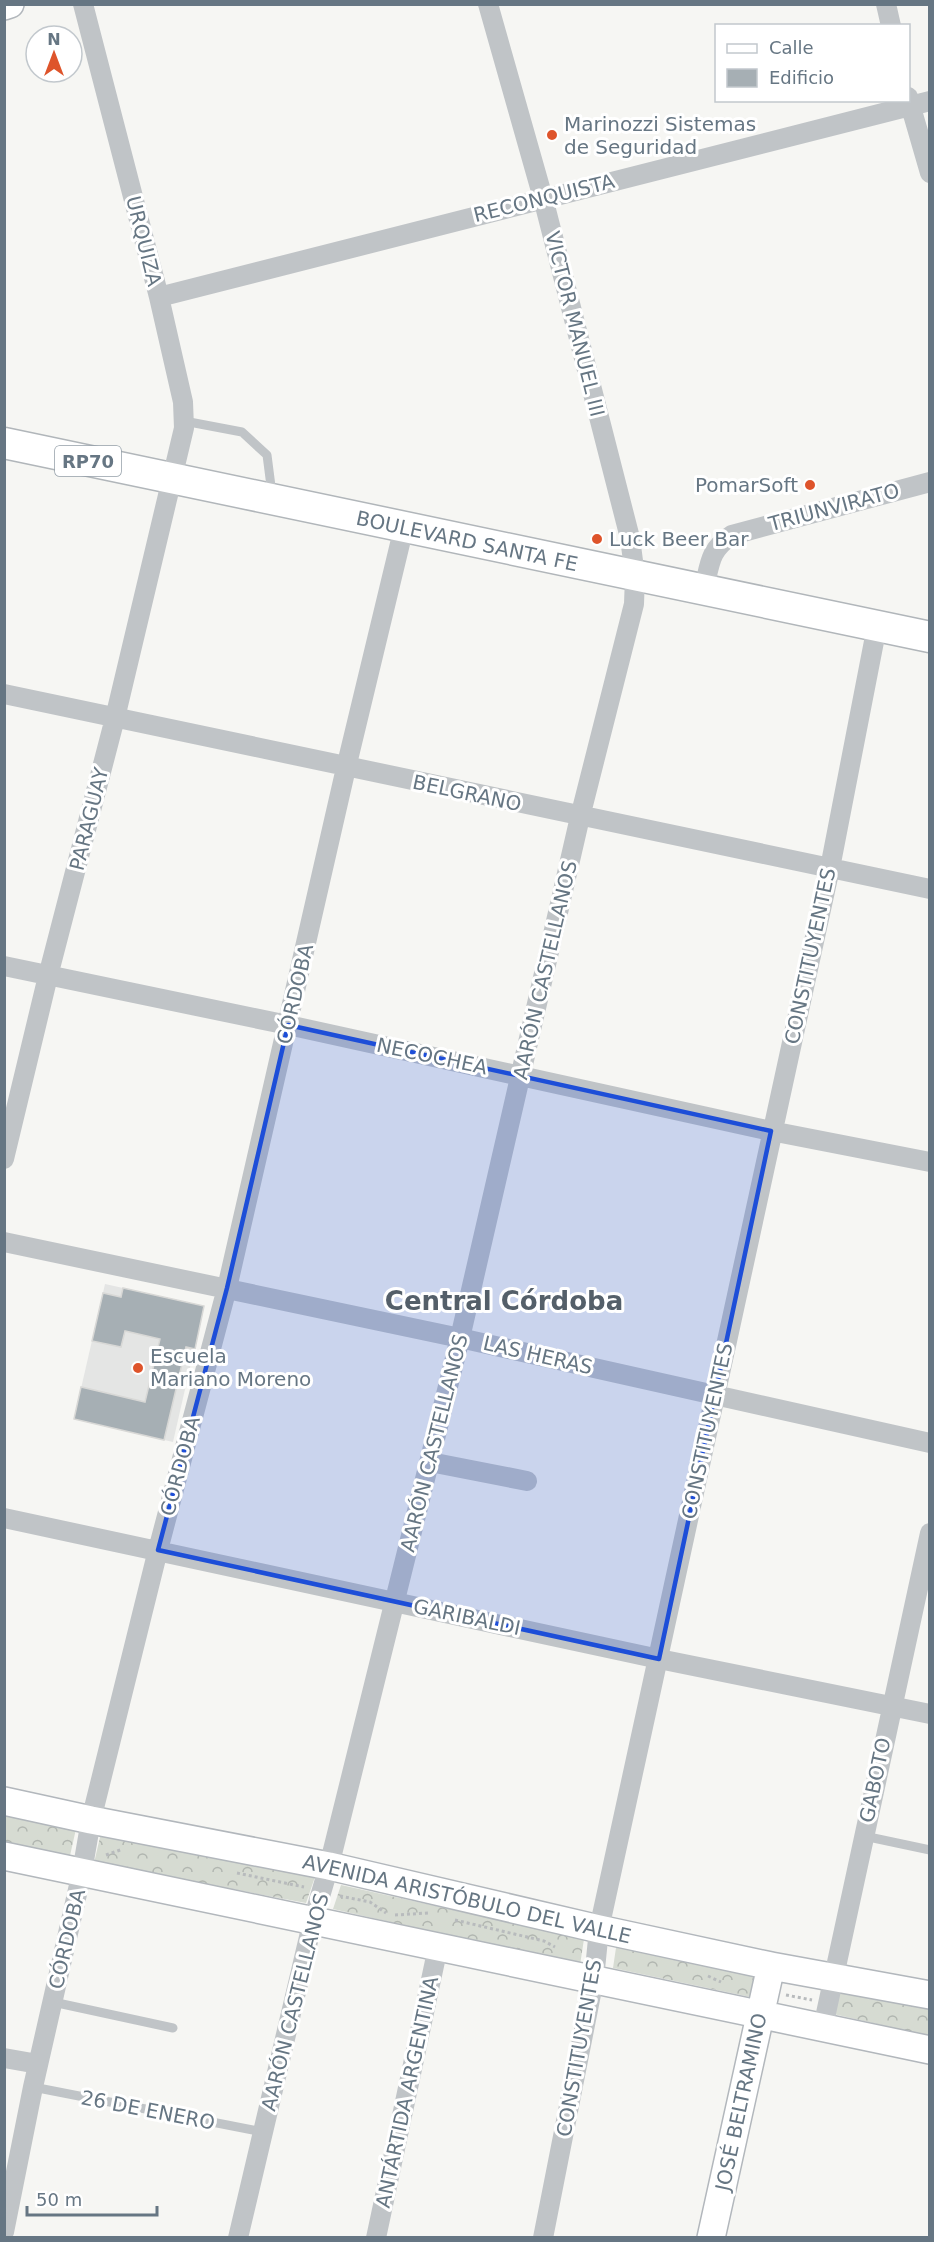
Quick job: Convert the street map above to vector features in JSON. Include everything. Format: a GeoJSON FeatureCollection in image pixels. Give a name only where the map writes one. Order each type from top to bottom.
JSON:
{"type":"FeatureCollection","features":[{"type":"Feature","properties":{"kind":"main road","name":"BOULEVARD SANTA FE"},"geometry":{"type":"LineString","coordinates":[[4,443],[930,637]]}},
{"type":"Feature","properties":{"kind":"street"},"geometry":{"type":"LineString","coordinates":[[4,6],[10,4]]}},
{"type":"Feature","properties":{"kind":"street","name":"URQUIZA"},"geometry":{"type":"LineString","coordinates":[[83,4],[159,297],[183,402],[184,428],[172,478]]}},
{"type":"Feature","properties":{"kind":"street","name":"VICTOR MANUEL III"},"geometry":{"type":"LineString","coordinates":[[488,4],[543,198],[630,538],[635,576]]}},
{"type":"Feature","properties":{"kind":"street"},"geometry":{"type":"LineString","coordinates":[[886,4],[891,24]]}},
{"type":"Feature","properties":{"kind":"street"},"geometry":{"type":"LineString","coordinates":[[916,101],[930,173]]}},
{"type":"Feature","properties":{"kind":"street","name":"RECONQUISTA"},"geometry":{"type":"LineString","coordinates":[[159,297],[916,101]]}},
{"type":"Feature","properties":{"kind":"street","name":"PARAGUAY"},"geometry":{"type":"LineString","coordinates":[[4,1159],[48,976],[115,718],[172,478]]}},
{"type":"Feature","properties":{"kind":"street","name":"TRIUNVIRATO"},"geometry":{"type":"LineString","coordinates":[[704,589],[718,544],[732,535],[930,482]]}},
{"type":"Feature","properties":{"kind":"street","name":"CÓRDOBA"},"geometry":{"type":"LineString","coordinates":[[4,2232],[33,2087],[84,1862],[91,1820],[158,1550],[227,1288],[346,768],[404,527]]}},
{"type":"Feature","properties":{"kind":"street","name":"AARÓN CASTELLANOS"},"geometry":{"type":"LineString","coordinates":[[238,2238],[313,1920],[326,1879],[460,1338],[580,817],[634,604],[635,576]]}},
{"type":"Feature","properties":{"kind":"street","name":"CONSTITUYENTES"},"geometry":{"type":"LineString","coordinates":[[543,2238],[595,1969],[599,1929],[830,868],[877,626]]}},
{"type":"Feature","properties":{"kind":"street","name":"BELGRANO"},"geometry":{"type":"LineString","coordinates":[[4,694],[346,768],[930,889]]}},
{"type":"Feature","properties":{"kind":"street","name":"NECOCHEA"},"geometry":{"type":"LineString","coordinates":[[4,966],[288,1025],[771,1131],[930,1161]]}},
{"type":"Feature","properties":{"kind":"street","name":"LAS HERAS"},"geometry":{"type":"LineString","coordinates":[[4,1242],[460,1338],[930,1443]]}},
{"type":"Feature","properties":{"kind":"street"},"geometry":{"type":"LineString","coordinates":[[430,1462],[527,1481]]}},
{"type":"Feature","properties":{"kind":"street","name":"GARIBALDI"},"geometry":{"type":"LineString","coordinates":[[4,1518],[659,1659],[930,1714]]}},
{"type":"Feature","properties":{"kind":"street","name":"GABOTO"},"geometry":{"type":"LineString","coordinates":[[823,2027],[930,1533]]}},
{"type":"Feature","properties":{"kind":"street","name":"AVENIDA ARISTÓBULO DEL VALLE"},"geometry":{"type":"LineString","coordinates":[[4,1801],[91,1820],[326,1879],[599,1929],[771,1966],[930,1995]]}},
{"type":"Feature","properties":{"kind":"street"},"geometry":{"type":"LineString","coordinates":[[4,1856],[84,1862],[313,1920],[438,1947],[595,1969],[760,2014],[930,2050]]}},
{"type":"Feature","properties":{"kind":"street","name":"ANTÁRTIDA ARGENTINA"},"geometry":{"type":"LineString","coordinates":[[376,2238],[438,1947]]}},
{"type":"Feature","properties":{"kind":"street","name":"JOSÉ BELTRAMINO"},"geometry":{"type":"LineString","coordinates":[[711,2238],[771,1966]]}},
{"type":"Feature","properties":{"kind":"street"},"geometry":{"type":"LineString","coordinates":[[4,2058],[38,2064]]}},
{"type":"Feature","properties":{"kind":"lane"},"geometry":{"type":"LineString","coordinates":[[184,421],[242,432],[267,455],[272,500]]}},
{"type":"Feature","properties":{"kind":"lane"},"geometry":{"type":"LineString","coordinates":[[863,1836],[930,1850]]}},
{"type":"Feature","properties":{"kind":"lane"},"geometry":{"type":"LineString","coordinates":[[53,2002],[173,2028]]}},
{"type":"Feature","properties":{"kind":"lane","name":"26 DE ENERO"},"geometry":{"type":"LineString","coordinates":[[33,2087],[263,2132]]}},
{"type":"Feature","properties":{"kind":"path"},"geometry":{"type":"LineString","coordinates":[[84,1862],[127,1848]]}},
{"type":"Feature","properties":{"kind":"path"},"geometry":{"type":"LineString","coordinates":[[230,1871],[326,1879],[390,1915],[425,1913],[436,1915]]}},
{"type":"Feature","properties":{"kind":"path"},"geometry":{"type":"LineString","coordinates":[[447,1918],[544,1941],[595,1969]]}},
{"type":"Feature","properties":{"kind":"path"},"geometry":{"type":"LineString","coordinates":[[702,1973],[720,1982],[731,1984]]}},
{"type":"Feature","properties":{"kind":"highlighted area"},"geometry":{"type":"Polygon","coordinates":[[[288,1025],[771,1131],[659,1659],[158,1550],[227,1288],[288,1025]]]}},
{"type":"Feature","properties":{"kind":"shaded area","name":"Escuela Mariano Moreno"},"geometry":{"type":"Polygon","coordinates":[[[105,1284],[204,1306],[173,1442],[74,1419],[105,1284]]]}},
{"type":"Feature","properties":{"kind":"green space"},"geometry":{"type":"Polygon","coordinates":[[[5,1814],[76,1829],[69,1860],[5,1845],[5,1814]]]}},
{"type":"Feature","properties":{"kind":"green space"},"geometry":{"type":"Polygon","coordinates":[[[101,1833],[316,1874],[306,1903],[94,1863],[101,1833]]]}},
{"type":"Feature","properties":{"kind":"green space"},"geometry":{"type":"Polygon","coordinates":[[[341,1885],[584,1939],[580,1965],[333,1909],[341,1885]]]}},
{"type":"Feature","properties":{"kind":"green space"},"geometry":{"type":"Polygon","coordinates":[[[617,1941],[756,1972],[755,1998],[613,1968],[617,1941]]]}},
{"type":"Feature","properties":{"kind":"green space"},"geometry":{"type":"Polygon","coordinates":[[[837,1989],[929,2009],[929,2036],[829,2013],[837,1989]]]}},
{"type":"Feature","properties":{"kind":"building","name":"Escuela Mariano Moreno"},"geometry":{"type":"Polygon","coordinates":[[[123,1288],[204,1306],[195,1349],[186,1347],[164,1440],[74,1419],[81,1387],[145,1402],[160,1339],[125,1331],[121,1347],[92,1341],[103,1293],[121,1297],[123,1288]]]}},
{"type":"Feature","properties":{"kind":"place","name":"Marinozzi Sistemas de Seguridad"},"geometry":{"type":"Point","coordinates":[552,135]}},
{"type":"Feature","properties":{"kind":"place","name":"PomarSoft"},"geometry":{"type":"Point","coordinates":[810,485]}},
{"type":"Feature","properties":{"kind":"place","name":"Luck Beer Bar"},"geometry":{"type":"Point","coordinates":[597,539]}},
{"type":"Feature","properties":{"kind":"place","name":"Escuela Mariano Moreno"},"geometry":{"type":"Point","coordinates":[138,1368]}},
{"type":"Feature","properties":{"kind":"district","name":"Central Córdoba"},"geometry":{"type":"Point","coordinates":[504,1301]}}]}
